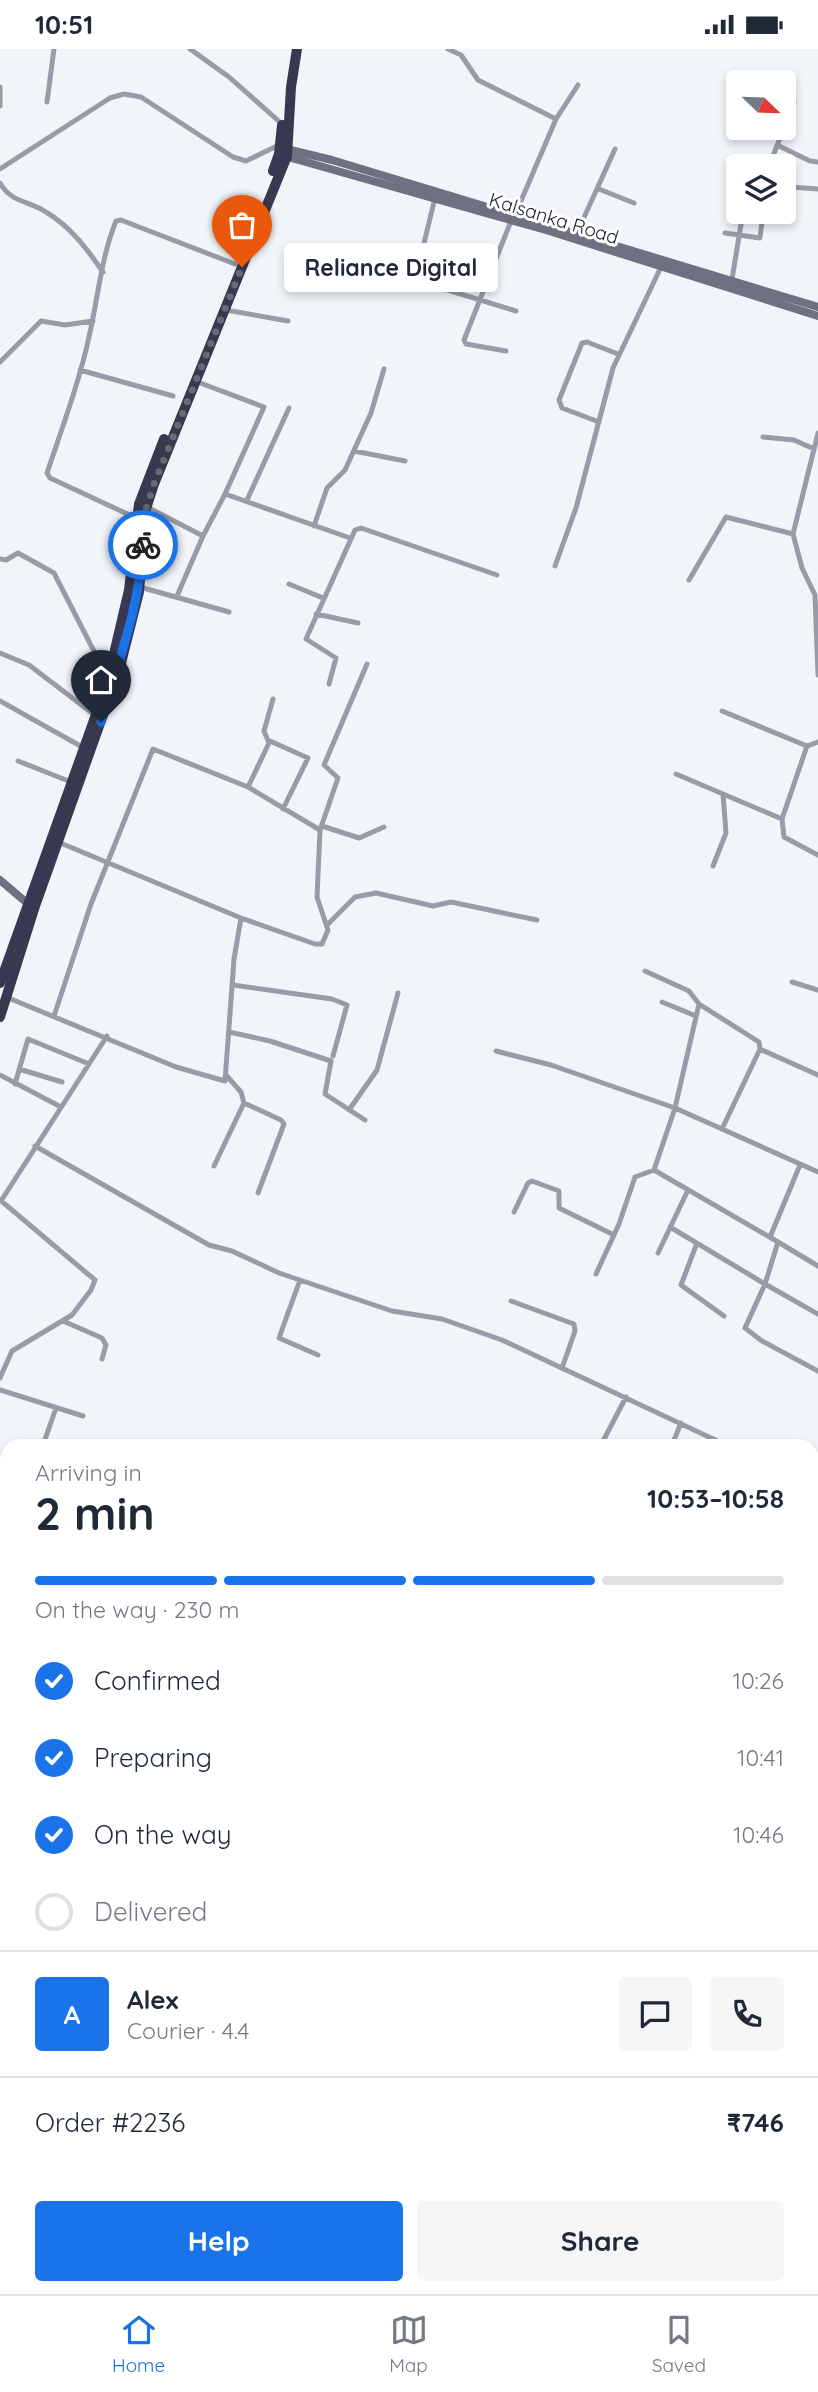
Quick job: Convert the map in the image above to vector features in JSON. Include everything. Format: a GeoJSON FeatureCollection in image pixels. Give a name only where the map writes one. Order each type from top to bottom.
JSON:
{"type":"FeatureCollection","features":[{"type":"Feature","properties":{"kind":"highway"},"geometry":{"type":"LineString","coordinates":[[5,977],[58,842],[120,667],[140,587],[143,506],[235,264],[282,150],[290,49]]}},
{"type":"Feature","properties":{"kind":"highway"},"geometry":{"type":"LineString","coordinates":[[0,1017],[6,997],[5,977],[27,903],[112,668],[132,572],[136,518],[224,310],[282,150],[297,49]]}},
{"type":"Feature","properties":{"kind":"main road","name":"Kalsanka Road"},"geometry":{"type":"LineString","coordinates":[[282,150],[435,198],[513,218],[818,316]]}},
{"type":"Feature","properties":{"kind":"main road"},"geometry":{"type":"LineString","coordinates":[[282,150],[513,218],[577,233],[818,307]]}},
{"type":"Feature","properties":{"kind":"main road"},"geometry":{"type":"LineString","coordinates":[[0,880],[27,903]]}},
{"type":"Feature","properties":{"kind":"street"},"geometry":{"type":"LineString","coordinates":[[47,102],[54,49]]}},
{"type":"Feature","properties":{"kind":"street"},"geometry":{"type":"LineString","coordinates":[[190,49],[229,77],[282,124]]}},
{"type":"Feature","properties":{"kind":"street"},"geometry":{"type":"LineString","coordinates":[[448,49],[461,55],[478,80],[556,119]]}},
{"type":"Feature","properties":{"kind":"street"},"geometry":{"type":"LineString","coordinates":[[506,351],[464,342],[556,119],[578,85]]}},
{"type":"Feature","properties":{"kind":"street"},"geometry":{"type":"LineString","coordinates":[[0,87],[0,106]]}},
{"type":"Feature","properties":{"kind":"street"},"geometry":{"type":"LineString","coordinates":[[0,169],[110,98],[124,94],[141,97],[233,157],[246,160],[282,150]]}},
{"type":"Feature","properties":{"kind":"street"},"geometry":{"type":"LineString","coordinates":[[774,154],[779,140]]}},
{"type":"Feature","properties":{"kind":"street"},"geometry":{"type":"LineString","coordinates":[[777,145],[810,161],[818,162]]}},
{"type":"Feature","properties":{"kind":"street"},"geometry":{"type":"LineString","coordinates":[[577,233],[615,149]]}},
{"type":"Feature","properties":{"kind":"street"},"geometry":{"type":"LineString","coordinates":[[0,183],[7,194],[46,211],[77,236],[103,272]]}},
{"type":"Feature","properties":{"kind":"street"},"geometry":{"type":"LineString","coordinates":[[796,187],[818,189]]}},
{"type":"Feature","properties":{"kind":"street"},"geometry":{"type":"LineString","coordinates":[[598,189],[634,203]]}},
{"type":"Feature","properties":{"kind":"street"},"geometry":{"type":"LineString","coordinates":[[435,198],[415,280],[516,311]]}},
{"type":"Feature","properties":{"kind":"street"},"geometry":{"type":"LineString","coordinates":[[136,518],[48,475],[93,321],[103,272],[104,251],[119,220],[235,264]]}},
{"type":"Feature","properties":{"kind":"street"},"geometry":{"type":"LineString","coordinates":[[732,279],[742,224]]}},
{"type":"Feature","properties":{"kind":"street"},"geometry":{"type":"LineString","coordinates":[[725,233],[760,237],[762,224]]}},
{"type":"Feature","properties":{"kind":"street"},"geometry":{"type":"LineString","coordinates":[[445,290],[453,267]]}},
{"type":"Feature","properties":{"kind":"street"},"geometry":{"type":"LineString","coordinates":[[555,566],[576,508],[618,354],[661,267]]}},
{"type":"Feature","properties":{"kind":"street"},"geometry":{"type":"LineString","coordinates":[[224,310],[288,321]]}},
{"type":"Feature","properties":{"kind":"street"},"geometry":{"type":"LineString","coordinates":[[0,362],[41,321],[65,325],[93,321]]}},
{"type":"Feature","properties":{"kind":"street"},"geometry":{"type":"LineString","coordinates":[[599,422],[562,408],[559,400],[584,342],[618,354]]}},
{"type":"Feature","properties":{"kind":"street"},"geometry":{"type":"LineString","coordinates":[[314,526],[327,488],[345,470],[371,413],[384,369]]}},
{"type":"Feature","properties":{"kind":"street"},"geometry":{"type":"LineString","coordinates":[[80,370],[173,396]]}},
{"type":"Feature","properties":{"kind":"street"},"geometry":{"type":"LineString","coordinates":[[177,596],[264,407],[195,381]]}},
{"type":"Feature","properties":{"kind":"street"},"geometry":{"type":"LineString","coordinates":[[247,501],[289,408]]}},
{"type":"Feature","properties":{"kind":"street"},"geometry":{"type":"LineString","coordinates":[[818,433],[793,534],[802,568],[815,595],[818,675]]}},
{"type":"Feature","properties":{"kind":"street"},"geometry":{"type":"LineString","coordinates":[[763,437],[794,440],[814,449]]}},
{"type":"Feature","properties":{"kind":"street"},"geometry":{"type":"LineString","coordinates":[[354,451],[405,461]]}},
{"type":"Feature","properties":{"kind":"street"},"geometry":{"type":"LineString","coordinates":[[225,494],[350,538]]}},
{"type":"Feature","properties":{"kind":"street"},"geometry":{"type":"LineString","coordinates":[[143,506],[203,536]]}},
{"type":"Feature","properties":{"kind":"street"},"geometry":{"type":"LineString","coordinates":[[689,580],[726,517],[793,534]]}},
{"type":"Feature","properties":{"kind":"street"},"geometry":{"type":"LineString","coordinates":[[330,684],[336,658],[306,640],[355,530],[361,528],[497,575]]}},
{"type":"Feature","properties":{"kind":"street"},"geometry":{"type":"LineString","coordinates":[[0,559],[6,561],[21,554],[51,570],[100,663],[112,668]]}},
{"type":"Feature","properties":{"kind":"street"},"geometry":{"type":"LineString","coordinates":[[289,584],[323,598]]}},
{"type":"Feature","properties":{"kind":"street"},"geometry":{"type":"LineString","coordinates":[[140,587],[229,612]]}},
{"type":"Feature","properties":{"kind":"street"},"geometry":{"type":"LineString","coordinates":[[316,614],[358,623]]}},
{"type":"Feature","properties":{"kind":"street"},"geometry":{"type":"LineString","coordinates":[[0,653],[29,665],[96,716]]}},
{"type":"Feature","properties":{"kind":"street"},"geometry":{"type":"LineString","coordinates":[[58,842],[242,918],[319,945],[328,934],[328,924],[321,914],[317,897],[321,828],[338,776],[324,765],[367,663]]}},
{"type":"Feature","properties":{"kind":"street"},"geometry":{"type":"LineString","coordinates":[[273,699],[264,731],[270,741],[308,758],[284,809]]}},
{"type":"Feature","properties":{"kind":"street"},"geometry":{"type":"LineString","coordinates":[[0,701],[84,748]]}},
{"type":"Feature","properties":{"kind":"street"},"geometry":{"type":"LineString","coordinates":[[722,711],[807,746],[818,742]]}},
{"type":"Feature","properties":{"kind":"street"},"geometry":{"type":"LineString","coordinates":[[248,787],[270,741]]}},
{"type":"Feature","properties":{"kind":"street"},"geometry":{"type":"LineString","coordinates":[[807,746],[782,819],[784,837],[818,855]]}},
{"type":"Feature","properties":{"kind":"street"},"geometry":{"type":"LineString","coordinates":[[54,1016],[108,861],[153,749],[248,787],[321,828],[359,838],[384,827]]}},
{"type":"Feature","properties":{"kind":"street"},"geometry":{"type":"LineString","coordinates":[[19,761],[71,783]]}},
{"type":"Feature","properties":{"kind":"street"},"geometry":{"type":"LineString","coordinates":[[676,774],[782,819]]}},
{"type":"Feature","properties":{"kind":"street"},"geometry":{"type":"LineString","coordinates":[[713,866],[726,833],[723,794]]}},
{"type":"Feature","properties":{"kind":"street"},"geometry":{"type":"LineString","coordinates":[[328,924],[355,897],[376,893],[433,906],[451,902],[537,920]]}},
{"type":"Feature","properties":{"kind":"street"},"geometry":{"type":"LineString","coordinates":[[6,997],[107,1036],[176,1067],[225,1081],[242,918]]}},
{"type":"Feature","properties":{"kind":"street"},"geometry":{"type":"LineString","coordinates":[[645,971],[689,991],[699,1004],[757,1041],[760,1049],[818,1075]]}},
{"type":"Feature","properties":{"kind":"street"},"geometry":{"type":"LineString","coordinates":[[792,982],[818,990]]}},
{"type":"Feature","properties":{"kind":"street"},"geometry":{"type":"LineString","coordinates":[[233,985],[332,999],[347,1005],[333,1056]]}},
{"type":"Feature","properties":{"kind":"street"},"geometry":{"type":"LineString","coordinates":[[349,1110],[377,1070],[398,993]]}},
{"type":"Feature","properties":{"kind":"street"},"geometry":{"type":"LineString","coordinates":[[662,1002],[696,1016]]}},
{"type":"Feature","properties":{"kind":"street"},"geometry":{"type":"LineString","coordinates":[[654,1170],[675,1108],[699,1004]]}},
{"type":"Feature","properties":{"kind":"street"},"geometry":{"type":"LineString","coordinates":[[229,1032],[270,1041],[331,1061],[324,1092],[365,1120]]}},
{"type":"Feature","properties":{"kind":"street"},"geometry":{"type":"LineString","coordinates":[[0,1378],[12,1352],[63,1321],[91,1290],[94,1280],[1,1201],[107,1036]]}},
{"type":"Feature","properties":{"kind":"street"},"geometry":{"type":"LineString","coordinates":[[15,1084],[28,1039],[89,1064]]}},
{"type":"Feature","properties":{"kind":"street"},"geometry":{"type":"LineString","coordinates":[[722,1129],[760,1049]]}},
{"type":"Feature","properties":{"kind":"street"},"geometry":{"type":"LineString","coordinates":[[496,1051],[577,1073],[675,1108],[818,1172]]}},
{"type":"Feature","properties":{"kind":"street"},"geometry":{"type":"LineString","coordinates":[[19,1069],[62,1081]]}},
{"type":"Feature","properties":{"kind":"street"},"geometry":{"type":"LineString","coordinates":[[0,1075],[61,1107]]}},
{"type":"Feature","properties":{"kind":"street"},"geometry":{"type":"LineString","coordinates":[[214,1166],[244,1103],[241,1092],[226,1075]]}},
{"type":"Feature","properties":{"kind":"street"},"geometry":{"type":"LineString","coordinates":[[244,1103],[281,1120],[284,1124],[258,1192]]}},
{"type":"Feature","properties":{"kind":"street"},"geometry":{"type":"LineString","coordinates":[[35,1146],[209,1245],[232,1251],[300,1280],[392,1311],[442,1319],[502,1340],[714,1439]]}},
{"type":"Feature","properties":{"kind":"street"},"geometry":{"type":"LineString","coordinates":[[770,1237],[800,1165]]}},
{"type":"Feature","properties":{"kind":"street"},"geometry":{"type":"LineString","coordinates":[[596,1274],[614,1235],[635,1177],[654,1170],[818,1266]]}},
{"type":"Feature","properties":{"kind":"street"},"geometry":{"type":"LineString","coordinates":[[514,1212],[528,1183],[532,1181],[559,1191],[559,1208],[614,1235]]}},
{"type":"Feature","properties":{"kind":"street"},"geometry":{"type":"LineString","coordinates":[[658,1253],[688,1189]]}},
{"type":"Feature","properties":{"kind":"street"},"geometry":{"type":"LineString","coordinates":[[670,1227],[818,1314]]}},
{"type":"Feature","properties":{"kind":"street"},"geometry":{"type":"LineString","coordinates":[[778,1242],[765,1284],[745,1328],[762,1341],[818,1371]]}},
{"type":"Feature","properties":{"kind":"street"},"geometry":{"type":"LineString","coordinates":[[697,1243],[681,1285],[724,1316]]}},
{"type":"Feature","properties":{"kind":"street"},"geometry":{"type":"LineString","coordinates":[[300,1280],[279,1338],[318,1355]]}},
{"type":"Feature","properties":{"kind":"street"},"geometry":{"type":"LineString","coordinates":[[511,1301],[574,1324],[575,1331],[562,1368]]}},
{"type":"Feature","properties":{"kind":"street"},"geometry":{"type":"LineString","coordinates":[[63,1321],[105,1341],[102,1359]]}},
{"type":"Feature","properties":{"kind":"street"},"geometry":{"type":"LineString","coordinates":[[0,1390],[83,1416]]}},
{"type":"Feature","properties":{"kind":"street"},"geometry":{"type":"LineString","coordinates":[[604,1439],[625,1397]]}},
{"type":"Feature","properties":{"kind":"street"},"geometry":{"type":"LineString","coordinates":[[45,1439],[56,1408]]}},
{"type":"Feature","properties":{"kind":"street"},"geometry":{"type":"LineString","coordinates":[[674,1439],[681,1423]]}},
{"type":"Feature","properties":{"kind":"way so far"},"geometry":{"type":"LineString","coordinates":[[143,545],[145,512],[154,484],[242,267]]}},
{"type":"Feature","properties":{"kind":"place","name":"Reliance Digital"},"geometry":{"type":"Point","coordinates":[242,267]}},
{"type":"Feature","properties":{"kind":"route"},"geometry":{"type":"LineString","coordinates":[[101,722],[130,633],[139,592],[143,545]]}}]}
